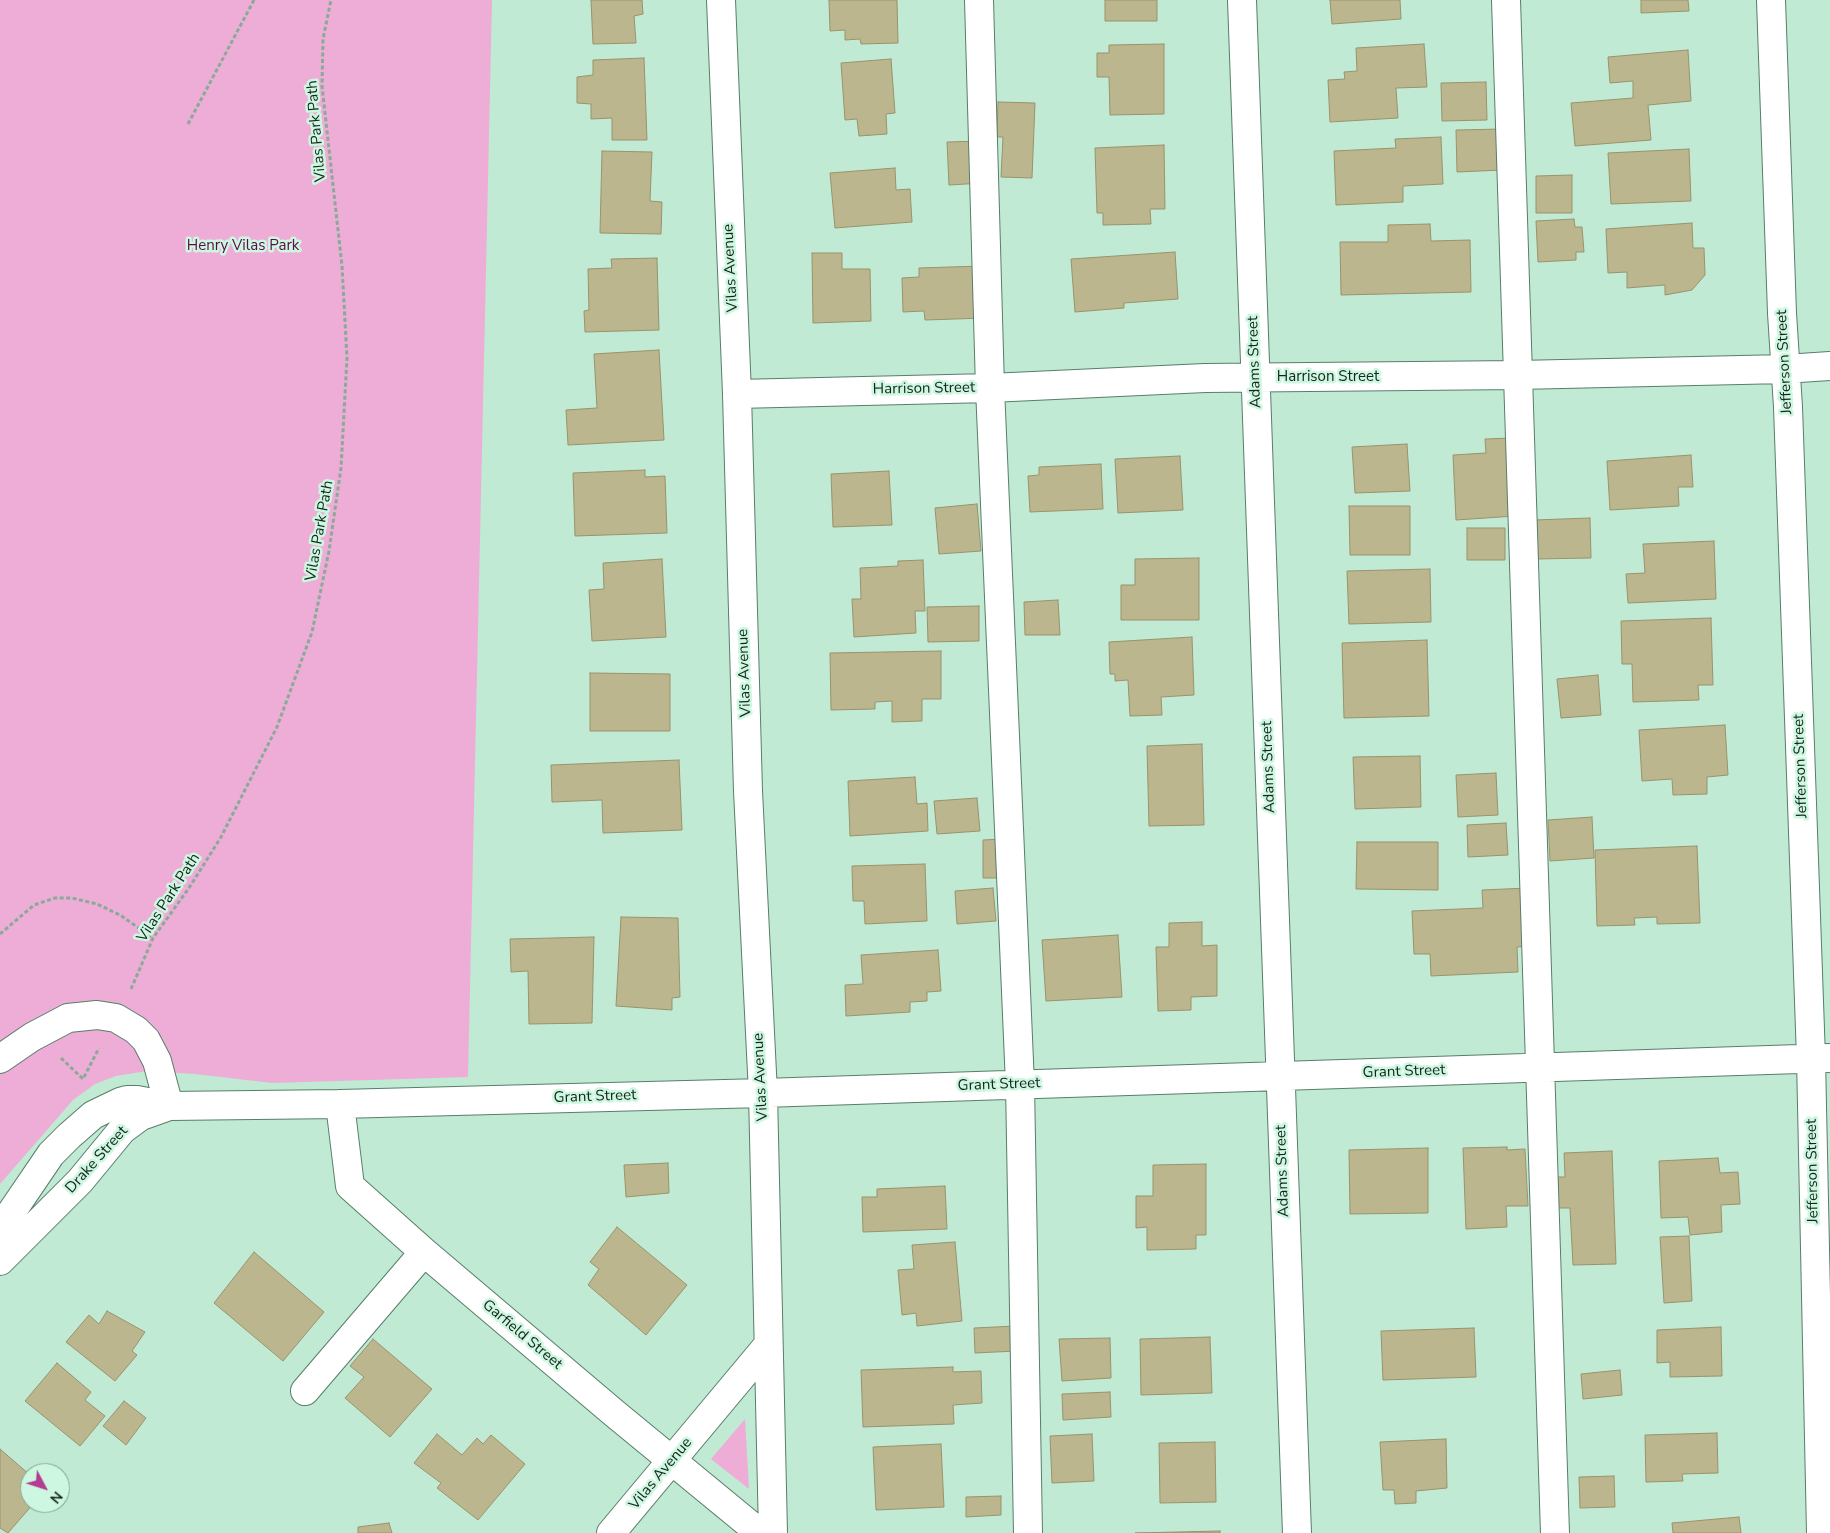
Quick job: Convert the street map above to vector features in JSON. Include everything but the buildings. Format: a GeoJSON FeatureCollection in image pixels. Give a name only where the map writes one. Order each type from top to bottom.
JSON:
{"type":"FeatureCollection","features":[{"type":"Feature","properties":{"kind":"street","name":"Vilas Avenue"},"geometry":{"type":"LineString","coordinates":[[721,0],[737,394],[748,791],[763,1093],[773,1533]]}},
{"type":"Feature","properties":{"kind":"street"},"geometry":{"type":"LineString","coordinates":[[979,0],[990,388],[1020,1084],[1028,1533]]}},
{"type":"Feature","properties":{"kind":"street","name":"Adams Street"},"geometry":{"type":"LineString","coordinates":[[1242,0],[1279,1076],[1297,1533]]}},
{"type":"Feature","properties":{"kind":"street"},"geometry":{"type":"LineString","coordinates":[[1506,0],[1555,1533]]}},
{"type":"Feature","properties":{"kind":"street","name":"Jefferson Street"},"geometry":{"type":"LineString","coordinates":[[1771,0],[1785,369],[1821,1058],[1821,1533]]}},
{"type":"Feature","properties":{"kind":"street","name":"Harrison Street"},"geometry":{"type":"LineString","coordinates":[[737,394],[990,388],[1255,377],[1518,375],[1785,369],[1830,366]]}},
{"type":"Feature","properties":{"kind":"street"},"geometry":{"type":"LineString","coordinates":[[0,1059],[32,1037],[68,1018],[97,1015],[116,1018],[136,1030],[146,1040],[157,1061],[169,1106]]}},
{"type":"Feature","properties":{"kind":"street","name":"Grant Street"},"geometry":{"type":"LineString","coordinates":[[169,1106],[340,1104],[763,1093],[1821,1058]]}},
{"type":"Feature","properties":{"kind":"street","name":"Drake Street"},"geometry":{"type":"LineString","coordinates":[[0,1229],[51,1154],[68,1136],[93,1115],[127,1100],[138,1100],[169,1106]]}},
{"type":"Feature","properties":{"kind":"street","name":"Garfield Street"},"geometry":{"type":"LineString","coordinates":[[340,1104],[350,1186],[424,1252],[614,1413],[760,1533]]}},
{"type":"Feature","properties":{"kind":"street","name":"Drake Street"},"geometry":{"type":"LineString","coordinates":[[0,1261],[80,1181],[129,1124],[142,1116],[169,1106]]}},
{"type":"Feature","properties":{"kind":"street"},"geometry":{"type":"LineString","coordinates":[[305,1391],[424,1252]]}},
{"type":"Feature","properties":{"kind":"street","name":"Vilas Avenue"},"geometry":{"type":"LineString","coordinates":[[611,1533],[768,1345]]}},
{"type":"Feature","properties":{"kind":"path"},"geometry":{"type":"LineString","coordinates":[[188,124],[254,0]]}},
{"type":"Feature","properties":{"kind":"path","name":"Vilas Park Path"},"geometry":{"type":"LineString","coordinates":[[116,1018],[126,1001],[153,938],[189,888],[221,837],[277,727],[312,632],[329,551],[341,468],[347,358],[342,266],[322,86],[323,39],[331,0]]}},
{"type":"Feature","properties":{"kind":"path"},"geometry":{"type":"LineString","coordinates":[[0,934],[34,905],[55,898],[72,898],[97,904],[120,915],[153,938]]}},
{"type":"Feature","properties":{"kind":"path"},"geometry":{"type":"LineString","coordinates":[[56,1053],[83,1079]]}},
{"type":"Feature","properties":{"kind":"green space","name":"Henry Vilas Park"},"geometry":{"type":"Polygon","coordinates":[[[0,0],[492,0],[468,1077],[272,1083],[195,1074],[147,1071],[116,1076],[95,1084],[73,1100],[0,1184],[0,0]]]}},
{"type":"Feature","properties":{"kind":"green space"},"geometry":{"type":"Polygon","coordinates":[[[745,1419],[749,1489],[711,1459],[745,1419]]]}}]}
